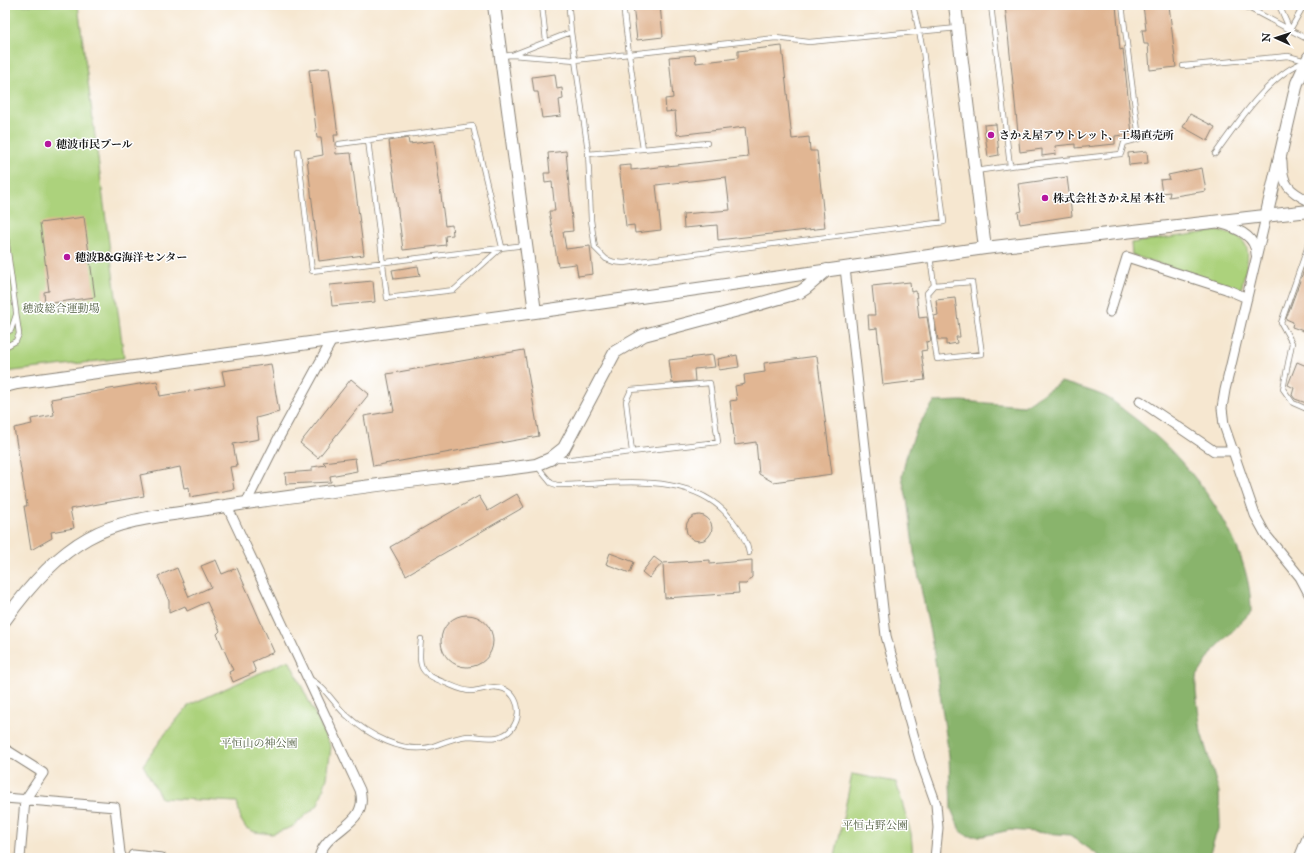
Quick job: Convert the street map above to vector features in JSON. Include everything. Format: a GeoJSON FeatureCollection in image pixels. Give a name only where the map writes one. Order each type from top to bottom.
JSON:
{"type":"FeatureCollection","features":[{"type":"Feature","properties":{"kind":"street"},"geometry":{"type":"LineString","coordinates":[[494,5],[506,55],[526,245],[535,312]]}},
{"type":"Feature","properties":{"kind":"street"},"geometry":{"type":"LineString","coordinates":[[955,5],[985,248]]}},
{"type":"Feature","properties":{"kind":"street"},"geometry":{"type":"LineString","coordinates":[[1308,59],[1297,83],[1222,408],[1224,425],[1255,515],[1266,535],[1300,577],[1309,594]]}},
{"type":"Feature","properties":{"kind":"street"},"geometry":{"type":"LineString","coordinates":[[1282,147],[1282,171],[1288,187],[1294,193],[1309,201]]}},
{"type":"Feature","properties":{"kind":"street"},"geometry":{"type":"LineString","coordinates":[[5,386],[17,383],[535,312],[985,248],[1309,211]]}},
{"type":"Feature","properties":{"kind":"street"},"geometry":{"type":"LineString","coordinates":[[1215,222],[1237,229],[1246,235],[1256,249],[1256,260]]}},
{"type":"Feature","properties":{"kind":"street"},"geometry":{"type":"LineString","coordinates":[[1110,312],[1127,258],[1226,289],[1247,298]]}},
{"type":"Feature","properties":{"kind":"street"},"geometry":{"type":"LineString","coordinates":[[845,268],[886,636],[920,759],[936,804],[938,828],[935,858]]}},
{"type":"Feature","properties":{"kind":"street"},"geometry":{"type":"LineString","coordinates":[[5,620],[16,604],[58,558],[89,537],[126,522],[246,503],[536,465],[550,459],[564,448],[616,352],[644,335],[800,292],[828,270]]}},
{"type":"Feature","properties":{"kind":"street"},"geometry":{"type":"LineString","coordinates":[[246,503],[277,441],[332,340]]}},
{"type":"Feature","properties":{"kind":"street"},"geometry":{"type":"LineString","coordinates":[[1140,401],[1214,451],[1234,451]]}},
{"type":"Feature","properties":{"kind":"street"},"geometry":{"type":"LineString","coordinates":[[227,506],[360,790],[363,800],[360,810],[348,824],[332,837],[319,858]]}},
{"type":"Feature","properties":{"kind":"street"},"geometry":{"type":"LineString","coordinates":[[5,749],[43,773],[25,800],[20,858]]}},
{"type":"Feature","properties":{"kind":"street"},"geometry":{"type":"LineString","coordinates":[[5,798],[115,807],[120,853],[122,858]]}},
{"type":"Feature","properties":{"kind":"street"},"geometry":{"type":"LineString","coordinates":[[1299,858],[1309,833]]}},
{"type":"Feature","properties":{"kind":"street"},"geometry":{"type":"LineString","coordinates":[[134,858],[133,855],[162,858]]}},
{"type":"Feature","properties":{"kind":"lane"},"geometry":{"type":"LineString","coordinates":[[542,5],[546,41]]}},
{"type":"Feature","properties":{"kind":"lane"},"geometry":{"type":"LineString","coordinates":[[623,5],[643,149]]}},
{"type":"Feature","properties":{"kind":"lane"},"geometry":{"type":"LineString","coordinates":[[568,10],[588,154],[591,220],[595,248],[599,255],[614,262],[944,222],[923,50],[913,5]]}},
{"type":"Feature","properties":{"kind":"lane"},"geometry":{"type":"LineString","coordinates":[[991,5],[1010,166]]}},
{"type":"Feature","properties":{"kind":"lane"},"geometry":{"type":"LineString","coordinates":[[975,171],[1121,154],[1124,143],[1139,139],[1122,5]]}},
{"type":"Feature","properties":{"kind":"lane"},"geometry":{"type":"LineString","coordinates":[[1243,5],[1309,40]]}},
{"type":"Feature","properties":{"kind":"lane"},"geometry":{"type":"LineString","coordinates":[[1279,5],[1290,30]]}},
{"type":"Feature","properties":{"kind":"lane"},"geometry":{"type":"LineString","coordinates":[[1290,30],[1304,5]]}},
{"type":"Feature","properties":{"kind":"lane"},"geometry":{"type":"LineString","coordinates":[[506,55],[575,60],[776,38],[809,42],[958,28]]}},
{"type":"Feature","properties":{"kind":"lane"},"geometry":{"type":"LineString","coordinates":[[506,55],[571,32]]}},
{"type":"Feature","properties":{"kind":"lane"},"geometry":{"type":"LineString","coordinates":[[1183,66],[1288,56],[1308,59]]}},
{"type":"Feature","properties":{"kind":"lane"},"geometry":{"type":"LineString","coordinates":[[1215,154],[1253,102],[1293,65],[1308,59]]}},
{"type":"Feature","properties":{"kind":"lane"},"geometry":{"type":"LineString","coordinates":[[339,144],[473,126],[502,247]]}},
{"type":"Feature","properties":{"kind":"lane"},"geometry":{"type":"LineString","coordinates":[[368,140],[387,298],[454,290],[502,247]]}},
{"type":"Feature","properties":{"kind":"lane"},"geometry":{"type":"LineString","coordinates":[[588,154],[707,143]]}},
{"type":"Feature","properties":{"kind":"lane"},"geometry":{"type":"LineString","coordinates":[[298,151],[312,271],[526,245]]}},
{"type":"Feature","properties":{"kind":"lane"},"geometry":{"type":"LineString","coordinates":[[5,230],[19,334],[16,341],[5,347]]}},
{"type":"Feature","properties":{"kind":"lane"},"geometry":{"type":"LineString","coordinates":[[1309,243],[1281,323],[1292,343],[1283,389],[1293,403],[1309,410]]}},
{"type":"Feature","properties":{"kind":"lane"},"geometry":{"type":"LineString","coordinates":[[930,256],[934,285],[927,293],[937,359],[982,354],[972,282],[934,285]]}},
{"type":"Feature","properties":{"kind":"lane"},"geometry":{"type":"LineString","coordinates":[[5,332],[11,330],[16,314]]}},
{"type":"Feature","properties":{"kind":"lane"},"geometry":{"type":"LineString","coordinates":[[550,459],[571,459],[632,452],[718,442],[710,383],[631,390],[626,401],[632,452]]}},
{"type":"Feature","properties":{"kind":"lane"},"geometry":{"type":"LineString","coordinates":[[536,465],[551,483],[558,485],[657,483],[680,487],[703,495],[726,511],[740,530],[749,553]]}},
{"type":"Feature","properties":{"kind":"lane"},"geometry":{"type":"LineString","coordinates":[[308,678],[320,684],[343,712],[360,728],[405,748],[417,750],[430,748],[458,737],[501,736],[511,731],[516,725],[518,710],[516,701],[511,694],[504,689],[495,687],[476,691],[461,690],[427,676],[423,670],[420,660],[421,639]]}},
{"type":"Feature","properties":{"kind":"green space","name":"穂波総合運動場"},"geometry":{"type":"Polygon","coordinates":[[[5,5],[78,5],[124,358],[5,372],[5,5]]]}},
{"type":"Feature","properties":{"kind":"green space"},"geometry":{"type":"Polygon","coordinates":[[[1216,231],[1230,234],[1239,238],[1245,243],[1248,259],[1241,290],[1132,255],[1131,243],[1216,231]]]}},
{"type":"Feature","properties":{"kind":"green space"},"geometry":{"type":"Polygon","coordinates":[[[1061,382],[1104,396],[1151,431],[1193,475],[1212,501],[1228,528],[1240,556],[1248,584],[1251,612],[1213,651],[1196,678],[1196,692],[1201,732],[1219,792],[1220,823],[1208,858],[1102,858],[1070,835],[1010,830],[983,836],[969,836],[961,832],[951,809],[949,756],[934,653],[914,553],[907,499],[902,477],[906,457],[918,426],[934,402],[961,401],[1024,406],[1061,382]]]}},
{"type":"Feature","properties":{"kind":"green space","name":"平恒山の神公園"},"geometry":{"type":"Polygon","coordinates":[[[289,660],[331,747],[327,778],[318,805],[292,827],[272,834],[255,832],[246,828],[241,820],[237,802],[161,798],[143,765],[165,734],[189,705],[289,660]]]}},
{"type":"Feature","properties":{"kind":"green space","name":"平恒古野公園"},"geometry":{"type":"Polygon","coordinates":[[[852,774],[896,782],[911,833],[913,858],[835,857],[852,774]]]}},
{"type":"Feature","properties":{"kind":"building"},"geometry":{"type":"Polygon","coordinates":[[[633,5],[660,5],[663,37],[637,40],[633,5]]]}},
{"type":"Feature","properties":{"kind":"building"},"geometry":{"type":"Polygon","coordinates":[[[1005,5],[1116,5],[1120,50],[1123,49],[1132,134],[1115,136],[1115,144],[1075,148],[1075,144],[1055,146],[1056,154],[1042,156],[1042,149],[1020,152],[1005,5]]]}},
{"type":"Feature","properties":{"kind":"building"},"geometry":{"type":"Polygon","coordinates":[[[1143,5],[1169,5],[1176,67],[1150,70],[1148,44],[1144,44],[1142,30],[1146,30],[1143,5]]]}},
{"type":"Feature","properties":{"kind":"building"},"geometry":{"type":"Polygon","coordinates":[[[782,46],[792,139],[809,137],[810,151],[817,151],[825,228],[718,240],[717,225],[684,228],[683,214],[730,210],[726,177],[656,185],[661,230],[635,233],[634,225],[626,226],[619,166],[631,165],[631,170],[748,157],[745,127],[677,135],[675,111],[666,112],[665,99],[673,98],[669,57],[695,55],[696,63],[738,58],[738,51],[782,46]]]}},
{"type":"Feature","properties":{"kind":"building"},"geometry":{"type":"Polygon","coordinates":[[[329,68],[338,135],[334,135],[336,154],[351,153],[364,255],[319,261],[307,158],[323,155],[321,138],[317,138],[309,70],[329,68]]]}},
{"type":"Feature","properties":{"kind":"building"},"geometry":{"type":"Polygon","coordinates":[[[555,74],[557,89],[562,88],[563,99],[559,100],[561,116],[542,118],[538,92],[534,92],[532,77],[555,74]]]}},
{"type":"Feature","properties":{"kind":"building"},"geometry":{"type":"Polygon","coordinates":[[[1190,114],[1215,127],[1208,141],[1183,127],[1190,114]]]}},
{"type":"Feature","properties":{"kind":"building","name":"さかえ屋アウトレット、工場直売所"},"geometry":{"type":"Polygon","coordinates":[[[996,124],[999,155],[988,157],[984,125],[996,124]]]}},
{"type":"Feature","properties":{"kind":"building"},"geometry":{"type":"Polygon","coordinates":[[[408,138],[409,144],[434,141],[445,226],[452,225],[453,235],[445,236],[446,245],[403,250],[389,141],[408,138]]]}},
{"type":"Feature","properties":{"kind":"building"},"geometry":{"type":"Polygon","coordinates":[[[566,151],[573,231],[563,232],[566,249],[590,246],[593,274],[578,276],[576,264],[558,266],[549,211],[555,211],[552,182],[545,183],[544,173],[550,173],[548,153],[566,151]]]}},
{"type":"Feature","properties":{"kind":"building"},"geometry":{"type":"Polygon","coordinates":[[[1147,151],[1148,163],[1129,165],[1128,153],[1147,151]]]}},
{"type":"Feature","properties":{"kind":"building"},"geometry":{"type":"Polygon","coordinates":[[[1202,168],[1206,191],[1169,197],[1170,192],[1162,193],[1160,180],[1170,179],[1168,175],[1202,168]]]}},
{"type":"Feature","properties":{"kind":"building","name":"株式会社さかえ屋 本社"},"geometry":{"type":"Polygon","coordinates":[[[1067,177],[1072,216],[1020,224],[1018,212],[1022,211],[1018,184],[1067,177]]]}},
{"type":"Feature","properties":{"kind":"building","name":"穂波B&G海洋センター"},"geometry":{"type":"Polygon","coordinates":[[[84,217],[95,297],[45,304],[44,292],[49,291],[40,223],[84,217]]]}},
{"type":"Feature","properties":{"kind":"building"},"geometry":{"type":"Polygon","coordinates":[[[1308,259],[1309,333],[1292,327],[1293,322],[1286,319],[1308,259]]]}},
{"type":"Feature","properties":{"kind":"building"},"geometry":{"type":"Polygon","coordinates":[[[418,266],[420,276],[394,279],[392,270],[418,266]]]}},
{"type":"Feature","properties":{"kind":"building"},"geometry":{"type":"Polygon","coordinates":[[[373,281],[375,302],[332,306],[330,285],[373,281]]]}},
{"type":"Feature","properties":{"kind":"building"},"geometry":{"type":"Polygon","coordinates":[[[910,282],[911,292],[916,291],[919,318],[927,317],[931,341],[926,342],[927,350],[921,351],[925,380],[883,385],[877,328],[869,329],[868,315],[875,315],[872,286],[910,282]]]}},
{"type":"Feature","properties":{"kind":"building"},"geometry":{"type":"Polygon","coordinates":[[[955,298],[960,337],[956,337],[957,343],[946,345],[946,340],[938,340],[934,316],[938,315],[936,300],[955,298]]]}},
{"type":"Feature","properties":{"kind":"building"},"geometry":{"type":"Polygon","coordinates":[[[524,350],[539,436],[373,466],[364,416],[394,411],[387,374],[524,350]]]}},
{"type":"Feature","properties":{"kind":"building"},"geometry":{"type":"Polygon","coordinates":[[[713,355],[715,367],[694,369],[695,381],[672,383],[669,360],[713,355]]]}},
{"type":"Feature","properties":{"kind":"building"},"geometry":{"type":"Polygon","coordinates":[[[737,355],[739,367],[719,370],[718,359],[737,355]]]}},
{"type":"Feature","properties":{"kind":"building"},"geometry":{"type":"Polygon","coordinates":[[[817,356],[832,474],[773,482],[759,474],[756,442],[735,445],[730,401],[737,400],[735,386],[745,384],[744,375],[765,372],[764,363],[817,356]]]}},
{"type":"Feature","properties":{"kind":"building"},"geometry":{"type":"Polygon","coordinates":[[[1297,362],[1309,367],[1309,404],[1295,399],[1292,395],[1294,388],[1288,385],[1297,362]]]}},
{"type":"Feature","properties":{"kind":"building"},"geometry":{"type":"Polygon","coordinates":[[[271,364],[279,412],[256,418],[259,439],[233,444],[237,466],[230,467],[234,489],[190,497],[189,487],[184,488],[180,467],[140,475],[144,496],[70,509],[74,528],[51,532],[52,538],[31,550],[24,506],[27,506],[14,428],[32,424],[31,419],[54,415],[51,399],[157,381],[160,396],[225,385],[222,371],[271,364]]]}},
{"type":"Feature","properties":{"kind":"building"},"geometry":{"type":"Polygon","coordinates":[[[351,379],[369,394],[318,458],[300,443],[351,379]]]}},
{"type":"Feature","properties":{"kind":"building"},"geometry":{"type":"Polygon","coordinates":[[[355,458],[357,471],[330,476],[331,482],[286,484],[285,473],[312,471],[312,467],[326,465],[323,462],[355,458]]]}},
{"type":"Feature","properties":{"kind":"building"},"geometry":{"type":"Polygon","coordinates":[[[517,494],[524,507],[406,575],[390,547],[479,496],[488,511],[517,494]]]}},
{"type":"Feature","properties":{"kind":"building"},"geometry":{"type":"Polygon","coordinates":[[[699,515],[708,519],[712,528],[708,537],[699,541],[690,537],[686,528],[690,519],[699,515]]]}},
{"type":"Feature","properties":{"kind":"building"},"geometry":{"type":"Polygon","coordinates":[[[610,553],[634,562],[630,573],[606,564],[610,553]]]}},
{"type":"Feature","properties":{"kind":"building"},"geometry":{"type":"Polygon","coordinates":[[[654,557],[662,563],[649,578],[642,572],[654,557]]]}},
{"type":"Feature","properties":{"kind":"building"},"geometry":{"type":"Polygon","coordinates":[[[216,560],[222,574],[237,568],[274,652],[252,662],[256,672],[233,682],[229,672],[233,670],[217,634],[220,631],[207,602],[187,611],[185,606],[169,613],[169,601],[158,576],[177,568],[189,597],[211,587],[201,566],[216,560]]]}},
{"type":"Feature","properties":{"kind":"building"},"geometry":{"type":"Polygon","coordinates":[[[710,560],[710,564],[752,560],[752,577],[746,584],[738,584],[739,593],[665,598],[663,563],[710,560]]]}},
{"type":"Feature","properties":{"kind":"building"},"geometry":{"type":"Polygon","coordinates":[[[467,615],[481,619],[489,627],[493,641],[489,655],[481,663],[467,667],[453,663],[445,655],[441,641],[445,627],[453,619],[467,615]]]}},
{"type":"Feature","properties":{"kind":"place","name":"さかえ屋アウトレット、工場直売所"},"geometry":{"type":"Point","coordinates":[991,135]}},
{"type":"Feature","properties":{"kind":"place","name":"穂波市民プール"},"geometry":{"type":"Point","coordinates":[48,144]}},
{"type":"Feature","properties":{"kind":"place","name":"株式会社さかえ屋 本社"},"geometry":{"type":"Point","coordinates":[1045,198]}},
{"type":"Feature","properties":{"kind":"place","name":"穂波B&G海洋センター"},"geometry":{"type":"Point","coordinates":[67,257]}}]}
